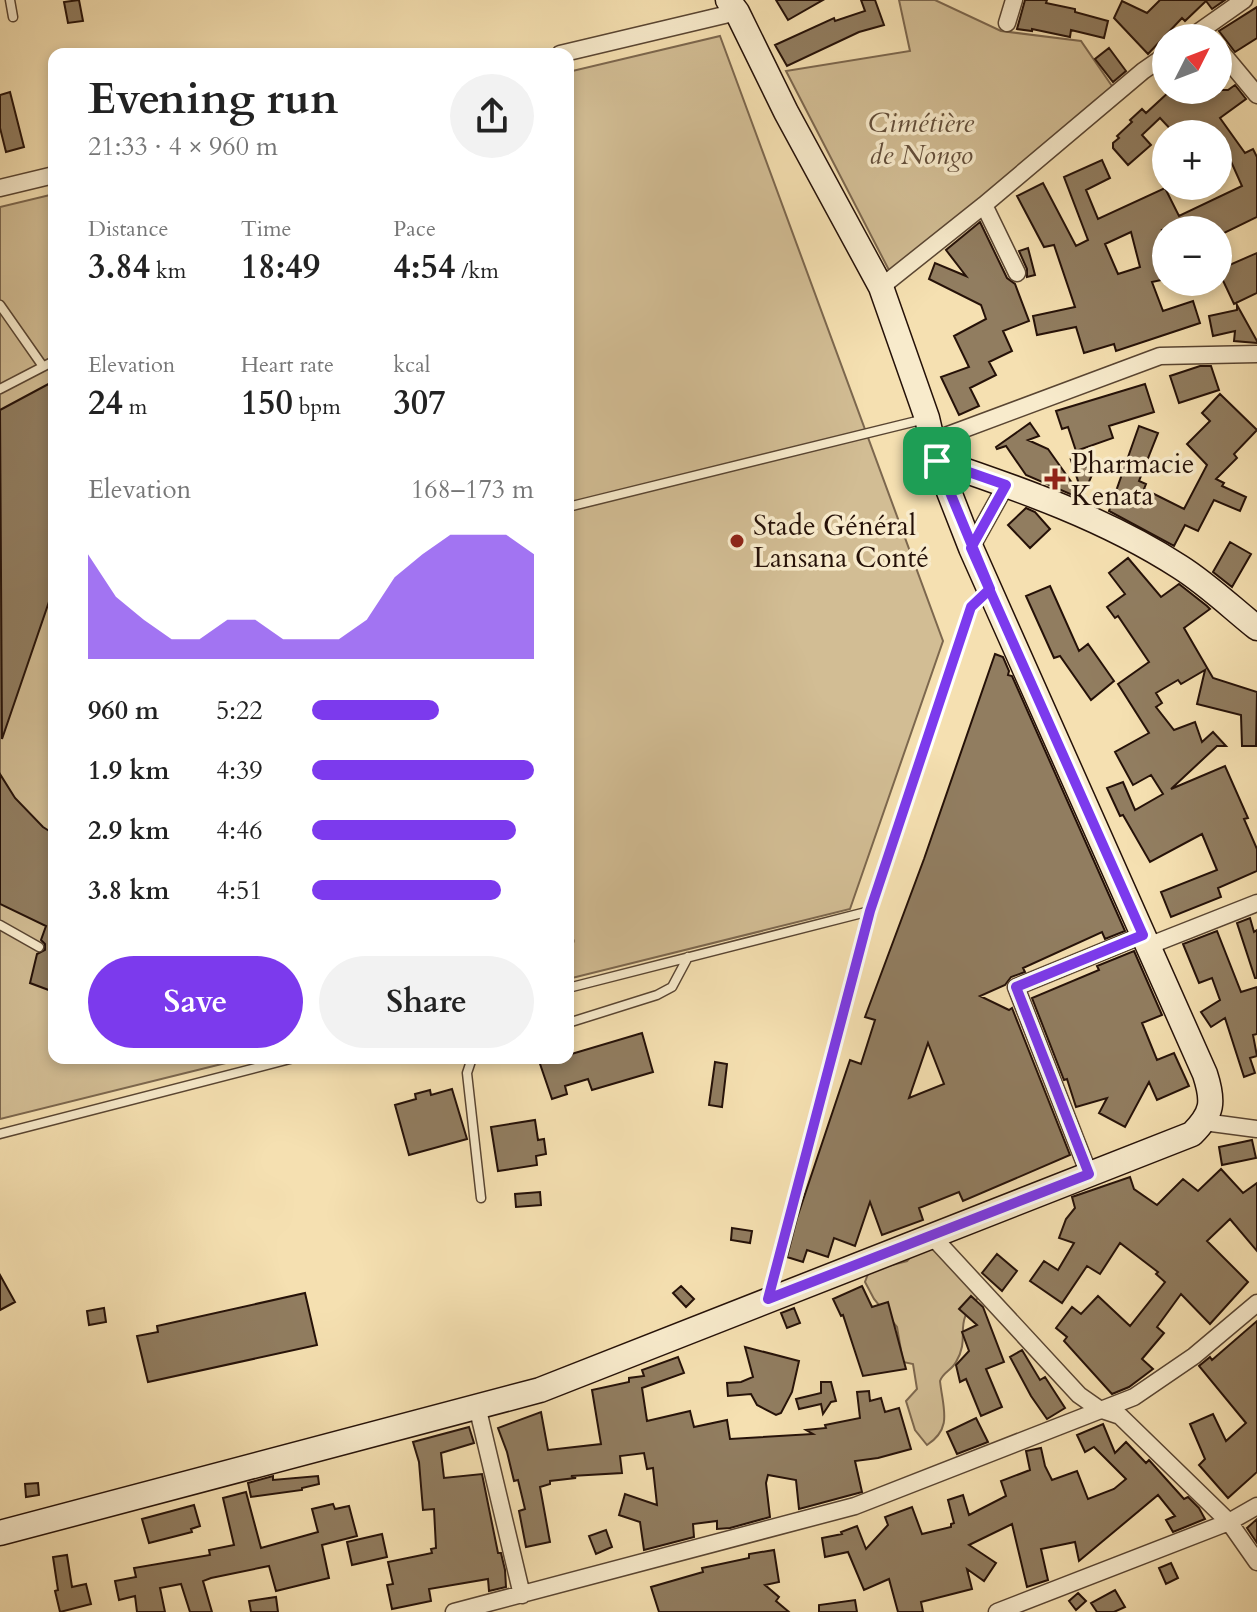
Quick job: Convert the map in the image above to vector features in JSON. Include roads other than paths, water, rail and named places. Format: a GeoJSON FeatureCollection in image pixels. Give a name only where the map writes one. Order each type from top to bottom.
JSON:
{"type":"FeatureCollection","features":[{"type":"Feature","properties":{"kind":"street"},"geometry":{"type":"LineString","coordinates":[[1007,23],[1014,0]]}},
{"type":"Feature","properties":{"kind":"street"},"geometry":{"type":"LineString","coordinates":[[1215,24],[1244,0]]}},
{"type":"Feature","properties":{"kind":"street"},"geometry":{"type":"LineString","coordinates":[[0,1533],[540,1390],[1192,1134],[1204,1122],[1209,1111],[1212,1096],[1205,1074],[971,548],[881,287],[732,6],[574,50]]}},
{"type":"Feature","properties":{"kind":"street"},"geometry":{"type":"LineString","coordinates":[[881,287],[1152,65]]}},
{"type":"Feature","properties":{"kind":"street"},"geometry":{"type":"LineString","coordinates":[[1232,65],[1257,95]]}},
{"type":"Feature","properties":{"kind":"street"},"geometry":{"type":"LineString","coordinates":[[0,188],[48,176]]}},
{"type":"Feature","properties":{"kind":"street"},"geometry":{"type":"LineString","coordinates":[[984,205],[1017,273]]}},
{"type":"Feature","properties":{"kind":"street"},"geometry":{"type":"LineString","coordinates":[[932,440],[1160,356],[1257,354]]}},
{"type":"Feature","properties":{"kind":"street"},"geometry":{"type":"LineString","coordinates":[[932,440],[1006,485],[1112,530],[1181,567],[1257,628]]}},
{"type":"Feature","properties":{"kind":"street"},"geometry":{"type":"LineString","coordinates":[[971,548],[1006,485]]}},
{"type":"Feature","properties":{"kind":"street"},"geometry":{"type":"LineString","coordinates":[[1089,1174],[1016,987],[1257,903]]}},
{"type":"Feature","properties":{"kind":"street"},"geometry":{"type":"LineString","coordinates":[[1204,1122],[1257,1129]]}},
{"type":"Feature","properties":{"kind":"street"},"geometry":{"type":"LineString","coordinates":[[931,1235],[1079,1395],[1099,1409],[1120,1416],[1229,1522],[1257,1562]]}},
{"type":"Feature","properties":{"kind":"street"},"geometry":{"type":"LineString","coordinates":[[454,1612],[855,1506],[1134,1397],[1194,1356],[1257,1303]]}},
{"type":"Feature","properties":{"kind":"street"},"geometry":{"type":"LineString","coordinates":[[477,1406],[522,1595]]}},
{"type":"Feature","properties":{"kind":"street"},"geometry":{"type":"LineString","coordinates":[[997,1612],[1229,1522],[1257,1506]]}},
{"type":"Feature","properties":{"kind":"lane"},"geometry":{"type":"LineString","coordinates":[[10,0],[13,17]]}},
{"type":"Feature","properties":{"kind":"lane"},"geometry":{"type":"LineString","coordinates":[[0,305],[42,365]]}},
{"type":"Feature","properties":{"kind":"lane"},"geometry":{"type":"LineString","coordinates":[[0,389],[48,363]]}},
{"type":"Feature","properties":{"kind":"lane"},"geometry":{"type":"LineString","coordinates":[[574,506],[932,440]]}},
{"type":"Feature","properties":{"kind":"lane"},"geometry":{"type":"LineString","coordinates":[[768,1299],[870,911],[971,607],[990,589]]}},
{"type":"Feature","properties":{"kind":"lane"},"geometry":{"type":"LineString","coordinates":[[574,986],[870,911]]}},
{"type":"Feature","properties":{"kind":"lane"},"geometry":{"type":"LineString","coordinates":[[0,925],[39,947]]}},
{"type":"Feature","properties":{"kind":"lane"},"geometry":{"type":"LineString","coordinates":[[574,1021],[665,991],[672,987],[688,957]]}},
{"type":"Feature","properties":{"kind":"lane"},"geometry":{"type":"LineString","coordinates":[[0,1134],[271,1064]]}},
{"type":"Feature","properties":{"kind":"lane"},"geometry":{"type":"LineString","coordinates":[[470,1064],[467,1073],[481,1198]]}},
{"type":"Feature","properties":{"kind":"place","name":"Pharmacie Kenata"},"geometry":{"type":"Point","coordinates":[1055,479]}},
{"type":"Feature","properties":{"kind":"place","name":"Stade Général Lansana Conté"},"geometry":{"type":"Point","coordinates":[737,541]}},
{"type":"Feature","properties":{"kind":"park label","name":"Cimétière de Nongo"},"geometry":{"type":"Point","coordinates":[921,138]}}]}
